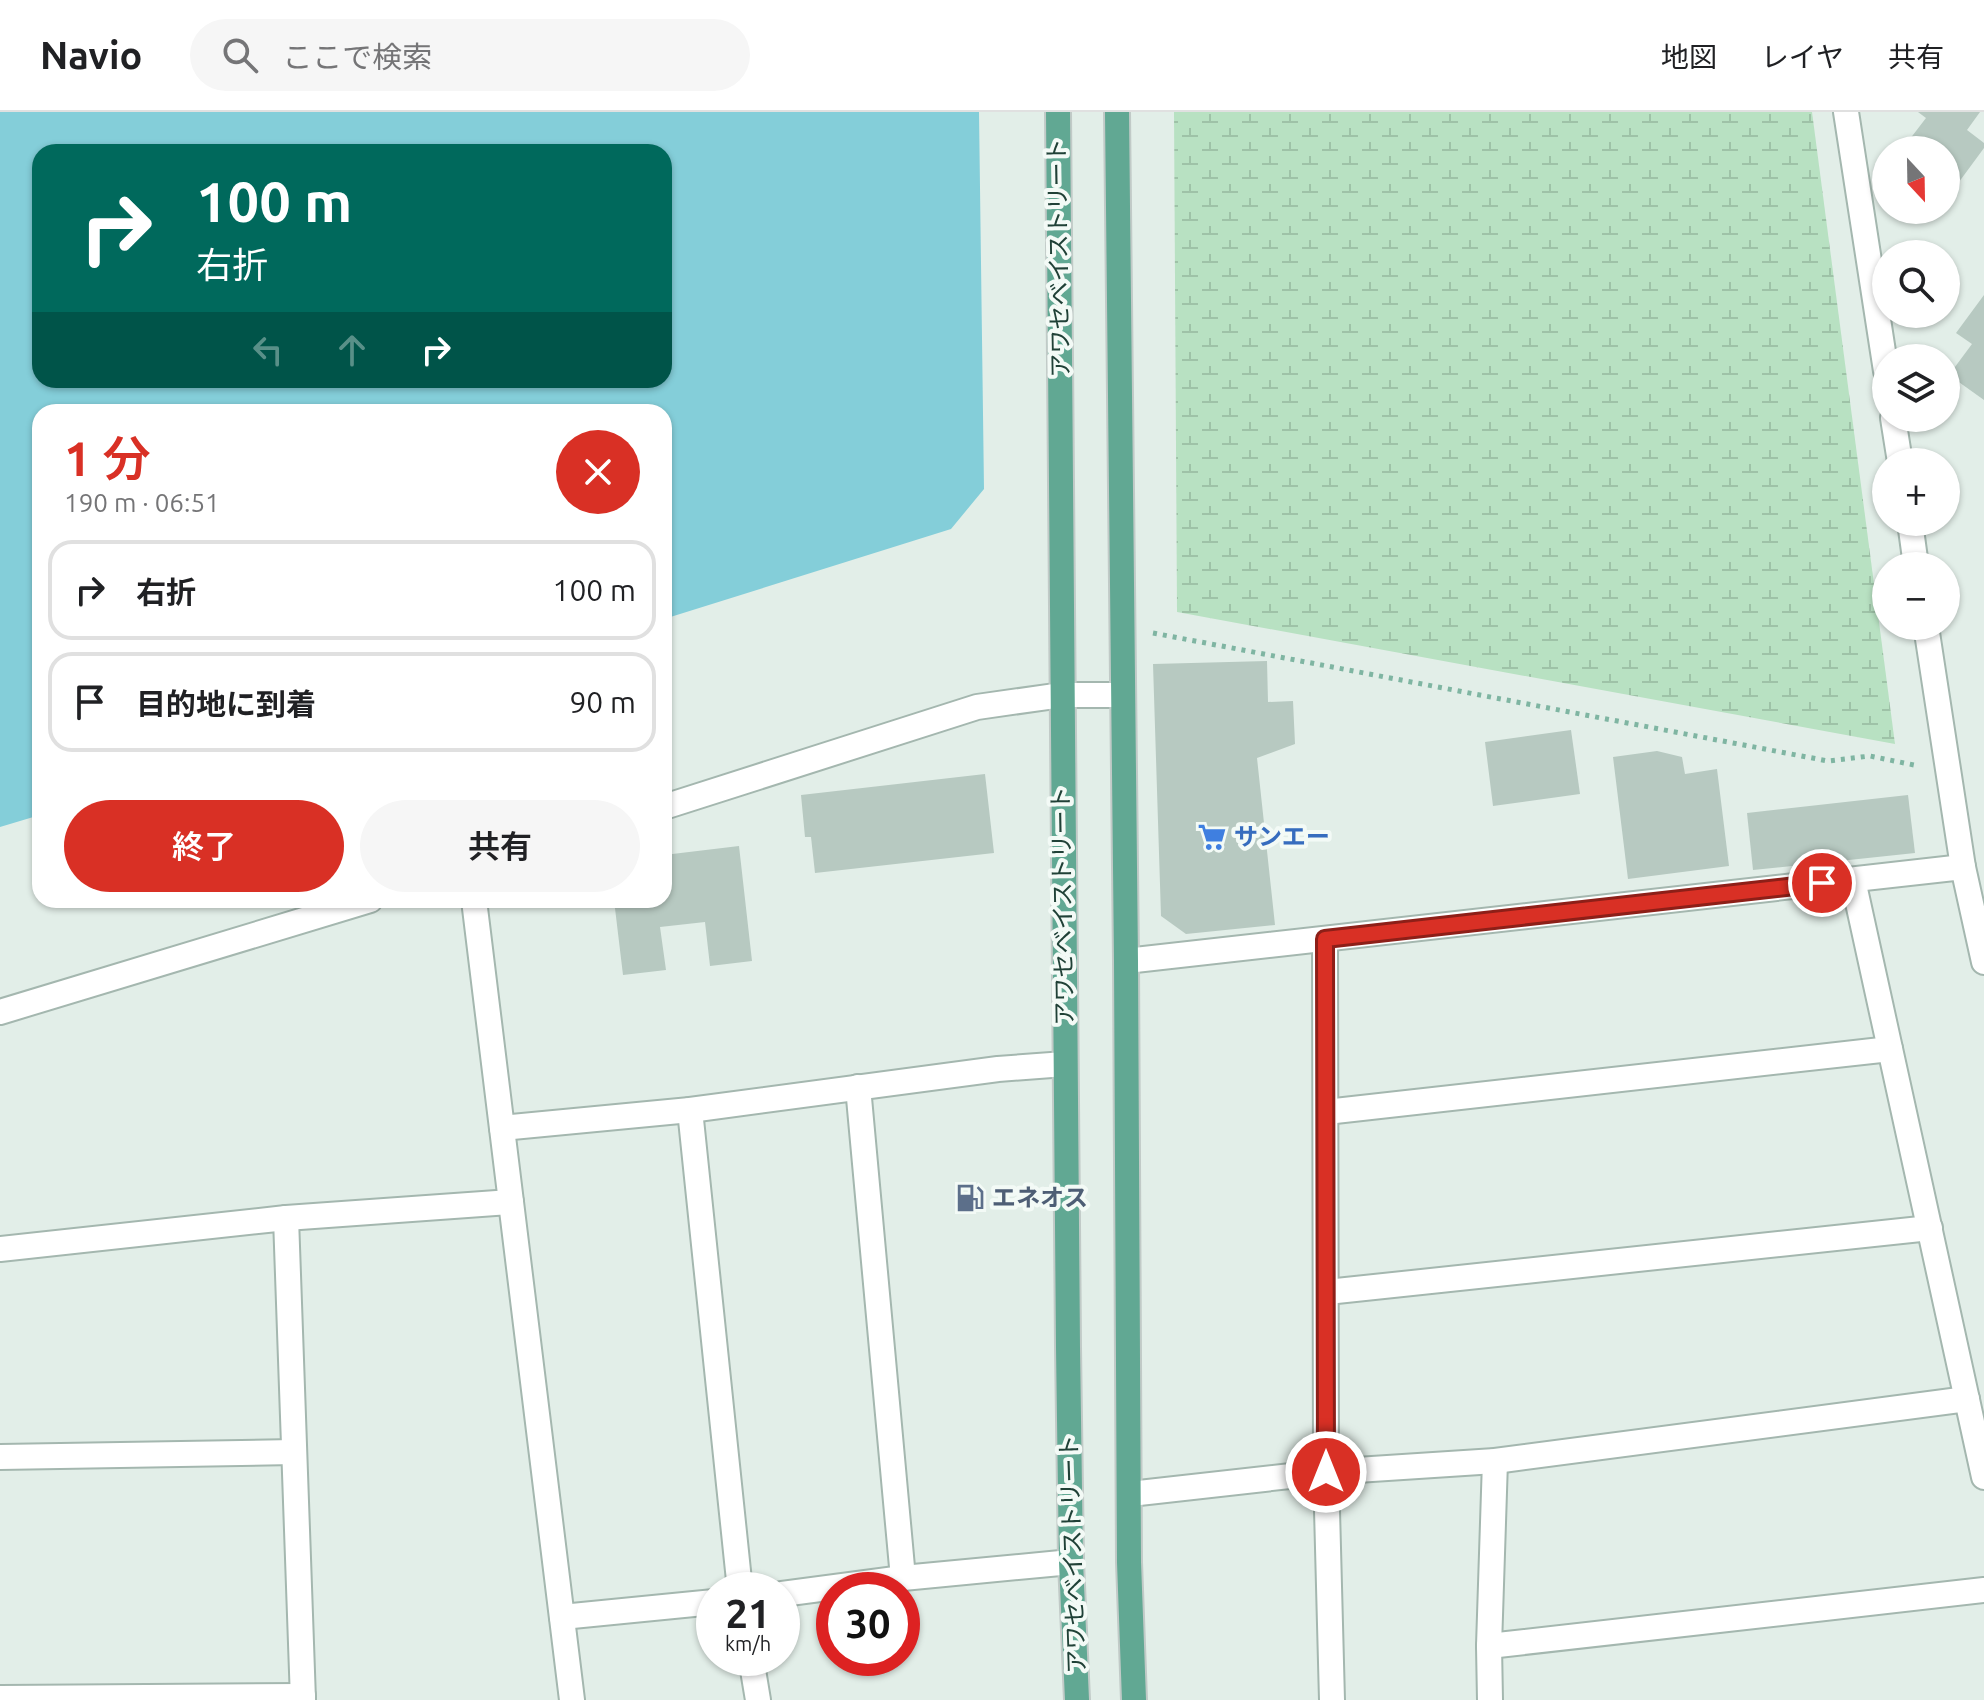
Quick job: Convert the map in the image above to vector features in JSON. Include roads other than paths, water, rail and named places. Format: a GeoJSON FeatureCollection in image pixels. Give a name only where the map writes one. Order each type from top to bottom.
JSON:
{"type":"FeatureCollection","features":[{"type":"Feature","properties":{"kind":"main road","name":"アワセベイストリート"},"geometry":{"type":"LineString","coordinates":[[1058,112],[1065,1064],[1071,1562],[1077,1700]]}},
{"type":"Feature","properties":{"kind":"main road"},"geometry":{"type":"LineString","coordinates":[[1117,112],[1129,1562],[1134,1700]]}},
{"type":"Feature","properties":{"kind":"street"},"geometry":{"type":"LineString","coordinates":[[1846,112],[1882,344]]}},
{"type":"Feature","properties":{"kind":"street"},"geometry":{"type":"LineString","coordinates":[[1928,640],[1963,867],[1984,962]]}},
{"type":"Feature","properties":{"kind":"street"},"geometry":{"type":"LineString","coordinates":[[672,804],[977,707],[1062,695],[1123,695]]}},
{"type":"Feature","properties":{"kind":"street"},"geometry":{"type":"LineString","coordinates":[[1126,961],[1963,867]]}},
{"type":"Feature","properties":{"kind":"street"},"geometry":{"type":"LineString","coordinates":[[1853,880],[1984,1477]]}},
{"type":"Feature","properties":{"kind":"street"},"geometry":{"type":"LineString","coordinates":[[0,1012],[344,908]]}},
{"type":"Feature","properties":{"kind":"street"},"geometry":{"type":"LineString","coordinates":[[475,908],[572,1700]]}},
{"type":"Feature","properties":{"kind":"street"},"geometry":{"type":"LineString","coordinates":[[1325,939],[1326,1472],[1332,1700]]}},
{"type":"Feature","properties":{"kind":"street"},"geometry":{"type":"LineString","coordinates":[[1326,1112],[1890,1049]]}},
{"type":"Feature","properties":{"kind":"street"},"geometry":{"type":"LineString","coordinates":[[502,1128],[690,1110],[998,1069],[1065,1064]]}},
{"type":"Feature","properties":{"kind":"street"},"geometry":{"type":"LineString","coordinates":[[858,1087],[902,1572]]}},
{"type":"Feature","properties":{"kind":"street"},"geometry":{"type":"LineString","coordinates":[[690,1110],[738,1572]]}},
{"type":"Feature","properties":{"kind":"street"},"geometry":{"type":"LineString","coordinates":[[0,1249],[286,1218],[511,1202]]}},
{"type":"Feature","properties":{"kind":"street"},"geometry":{"type":"LineString","coordinates":[[0,1698],[303,1698],[286,1218]]}},
{"type":"Feature","properties":{"kind":"street"},"geometry":{"type":"LineString","coordinates":[[1327,1292],[1930,1228]]}},
{"type":"Feature","properties":{"kind":"street"},"geometry":{"type":"LineString","coordinates":[[1130,1494],[1326,1472],[1495,1461],[1967,1399]]}},
{"type":"Feature","properties":{"kind":"street"},"geometry":{"type":"LineString","coordinates":[[0,1457],[294,1452]]}},
{"type":"Feature","properties":{"kind":"street"},"geometry":{"type":"LineString","coordinates":[[1490,1700],[1495,1461]]}},
{"type":"Feature","properties":{"kind":"street"},"geometry":{"type":"LineString","coordinates":[[920,1576],[1071,1562]]}},
{"type":"Feature","properties":{"kind":"street"},"geometry":{"type":"LineString","coordinates":[[1489,1646],[1984,1590]]}},
{"type":"Feature","properties":{"kind":"street"},"geometry":{"type":"LineString","coordinates":[[562,1617],[696,1604]]}},
{"type":"Feature","properties":{"kind":"street"},"geometry":{"type":"LineString","coordinates":[[754,1676],[758,1700]]}},
{"type":"Feature","properties":{"kind":"water"},"geometry":{"type":"Polygon","coordinates":[[[0,112],[979,112],[984,489],[951,529],[672,616],[672,404],[32,404],[32,817],[0,827],[0,112]]]}},
{"type":"Feature","properties":{"kind":"place","name":"サンエー"},"geometry":{"type":"Point","coordinates":[1212,837]}},
{"type":"Feature","properties":{"kind":"place","name":"エネオス"},"geometry":{"type":"Point","coordinates":[970,1198]}}]}
